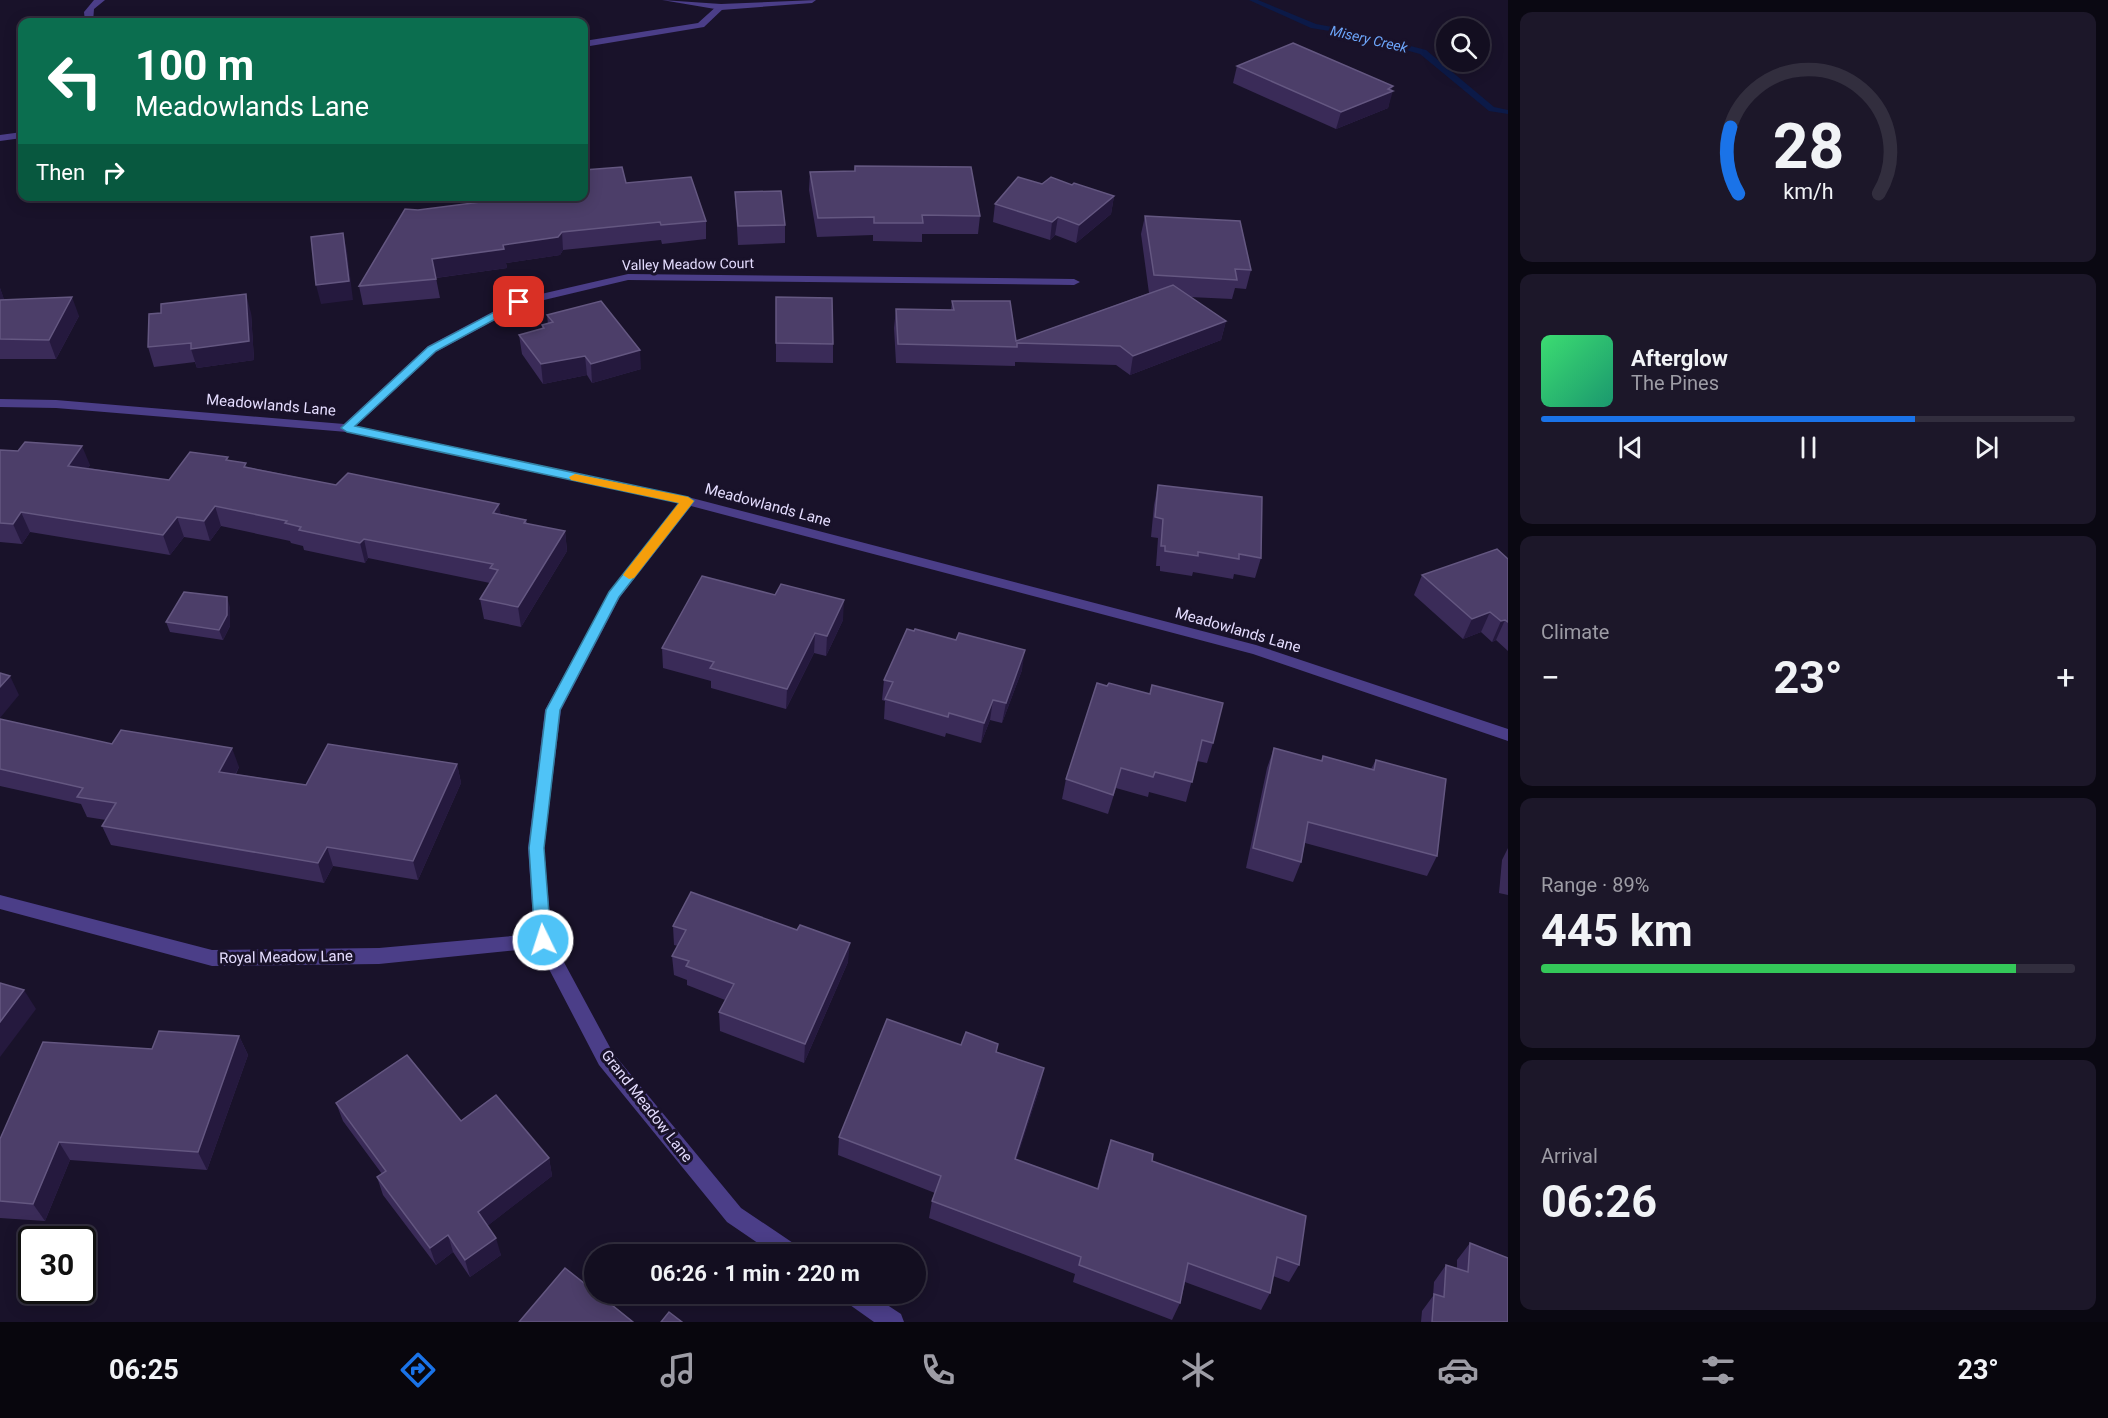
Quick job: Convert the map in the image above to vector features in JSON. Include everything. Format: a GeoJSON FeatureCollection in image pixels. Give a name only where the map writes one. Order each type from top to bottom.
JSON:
{"type":"FeatureCollection","features":[{"type":"Feature","properties":{"kind":"street"},"geometry":{"type":"LineString","coordinates":[[88,18],[92,4],[101,0]]}},
{"type":"Feature","properties":{"kind":"street"},"geometry":{"type":"LineString","coordinates":[[666,0],[721,7],[812,0]]}},
{"type":"Feature","properties":{"kind":"street"},"geometry":{"type":"LineString","coordinates":[[588,43],[701,25],[721,7]]}},
{"type":"Feature","properties":{"kind":"street"},"geometry":{"type":"LineString","coordinates":[[0,138],[18,136]]}},
{"type":"Feature","properties":{"kind":"street","name":"Valley Meadow Court"},"geometry":{"type":"LineString","coordinates":[[347,428],[432,349],[519,302],[628,277],[1074,282]]}},
{"type":"Feature","properties":{"kind":"street","name":"Meadowlands Lane"},"geometry":{"type":"LineString","coordinates":[[0,403],[56,405],[347,428],[688,501],[1256,650],[1508,735]]}},
{"type":"Feature","properties":{"kind":"street","name":"Grand Meadow Lane"},"geometry":{"type":"LineString","coordinates":[[688,501],[614,595],[553,710],[536,848],[543,940],[606,1059],[734,1215],[777,1244]]}},
{"type":"Feature","properties":{"kind":"street","name":"Royal Meadow Lane"},"geometry":{"type":"LineString","coordinates":[[0,902],[212,958],[380,956],[543,940]]}},
{"type":"Feature","properties":{"kind":"street"},"geometry":{"type":"LineString","coordinates":[[866,1304],[893,1322]]}},
{"type":"Feature","properties":{"kind":"building"},"geometry":{"type":"Polygon","coordinates":[[[1293,43],[1393,86],[1388,89],[1393,91],[1341,112],[1237,66],[1293,43]]]}},
{"type":"Feature","properties":{"kind":"building"},"geometry":{"type":"Polygon","coordinates":[[[855,166],[971,167],[980,216],[922,215],[923,223],[874,223],[874,217],[818,218],[810,172],[855,171],[855,166]]]}},
{"type":"Feature","properties":{"kind":"building"},"geometry":{"type":"Polygon","coordinates":[[[622,167],[626,183],[691,177],[706,221],[661,225],[660,222],[562,232],[558,237],[503,245],[504,249],[432,259],[436,279],[359,286],[405,209],[418,210],[488,201],[588,201],[588,170],[622,167]]]}},
{"type":"Feature","properties":{"kind":"building"},"geometry":{"type":"Polygon","coordinates":[[[1018,177],[1042,184],[1051,177],[1114,196],[1079,225],[1058,217],[1052,222],[995,204],[1018,177]]]}},
{"type":"Feature","properties":{"kind":"building"},"geometry":{"type":"Polygon","coordinates":[[[781,191],[785,225],[738,226],[735,192],[781,191]]]}},
{"type":"Feature","properties":{"kind":"building"},"geometry":{"type":"Polygon","coordinates":[[[1145,216],[1240,221],[1251,270],[1235,269],[1237,280],[1154,275],[1145,216]]]}},
{"type":"Feature","properties":{"kind":"building"},"geometry":{"type":"Polygon","coordinates":[[[343,233],[349,281],[316,285],[311,237],[343,233]]]}},
{"type":"Feature","properties":{"kind":"building"},"geometry":{"type":"Polygon","coordinates":[[[1173,285],[1226,321],[1133,356],[1120,346],[1017,343],[1017,347],[898,344],[896,309],[954,310],[952,301],[1010,301],[1016,341],[1173,285]]]}},
{"type":"Feature","properties":{"kind":"building"},"geometry":{"type":"Polygon","coordinates":[[[246,294],[249,341],[191,349],[191,343],[148,347],[149,314],[161,313],[161,304],[246,294]]]}},
{"type":"Feature","properties":{"kind":"building"},"geometry":{"type":"Polygon","coordinates":[[[72,297],[49,340],[0,339],[0,300],[72,297]]]}},
{"type":"Feature","properties":{"kind":"building"},"geometry":{"type":"Polygon","coordinates":[[[776,297],[832,298],[833,344],[776,343],[776,297]]]}},
{"type":"Feature","properties":{"kind":"building"},"geometry":{"type":"Polygon","coordinates":[[[601,301],[640,350],[591,364],[585,356],[541,364],[519,335],[544,328],[542,325],[553,322],[547,315],[601,301]]]}},
{"type":"Feature","properties":{"kind":"building"},"geometry":{"type":"Polygon","coordinates":[[[25,442],[82,446],[68,466],[169,480],[190,452],[228,457],[226,460],[246,463],[244,467],[336,485],[348,473],[499,504],[493,513],[526,520],[524,523],[565,531],[518,607],[480,599],[498,570],[490,568],[493,564],[364,539],[360,543],[299,530],[301,527],[285,523],[287,521],[215,506],[204,521],[177,517],[163,535],[21,512],[13,524],[0,523],[0,450],[18,451],[25,442]]]}},
{"type":"Feature","properties":{"kind":"building"},"geometry":{"type":"Polygon","coordinates":[[[1158,485],[1262,497],[1261,558],[1239,554],[1239,559],[1198,552],[1198,556],[1165,551],[1165,546],[1161,546],[1163,519],[1155,517],[1158,485]]]}},
{"type":"Feature","properties":{"kind":"building"},"geometry":{"type":"Polygon","coordinates":[[[1497,549],[1508,559],[1508,622],[1501,621],[1490,612],[1472,619],[1422,575],[1497,549]]]}},
{"type":"Feature","properties":{"kind":"building"},"geometry":{"type":"Polygon","coordinates":[[[702,576],[775,595],[781,584],[844,600],[827,636],[815,633],[787,689],[710,668],[714,662],[662,648],[702,576]]]}},
{"type":"Feature","properties":{"kind":"building"},"geometry":{"type":"Polygon","coordinates":[[[184,592],[227,597],[227,615],[219,630],[166,622],[184,592]]]}},
{"type":"Feature","properties":{"kind":"building"},"geometry":{"type":"Polygon","coordinates":[[[907,629],[956,640],[959,633],[1025,650],[1006,703],[993,700],[984,723],[949,713],[948,717],[885,699],[893,682],[884,680],[907,629]]]}},
{"type":"Feature","properties":{"kind":"building"},"geometry":{"type":"Polygon","coordinates":[[[0,673],[10,676],[0,687],[0,673]]]}},
{"type":"Feature","properties":{"kind":"building"},"geometry":{"type":"Polygon","coordinates":[[[1097,683],[1107,686],[1109,683],[1150,694],[1152,685],[1223,703],[1213,743],[1202,740],[1192,782],[1155,772],[1153,777],[1121,768],[1113,795],[1066,779],[1097,683]]]}},
{"type":"Feature","properties":{"kind":"building"},"geometry":{"type":"Polygon","coordinates":[[[0,719],[112,744],[121,730],[232,748],[219,772],[306,785],[328,744],[457,764],[413,861],[327,847],[318,863],[102,826],[116,803],[77,797],[83,788],[0,769],[0,719]]]}},
{"type":"Feature","properties":{"kind":"building"},"geometry":{"type":"Polygon","coordinates":[[[1274,748],[1322,761],[1323,756],[1374,770],[1376,760],[1446,779],[1437,856],[1308,822],[1301,862],[1253,848],[1274,748]]]}},
{"type":"Feature","properties":{"kind":"building"},"geometry":{"type":"Polygon","coordinates":[[[691,892],[797,930],[800,925],[850,943],[805,1044],[719,1012],[734,984],[686,966],[689,961],[672,956],[686,930],[673,926],[691,892]]]}},
{"type":"Feature","properties":{"kind":"building"},"geometry":{"type":"Polygon","coordinates":[[[0,983],[24,990],[0,1022],[0,983]]]}},
{"type":"Feature","properties":{"kind":"building"},"geometry":{"type":"Polygon","coordinates":[[[887,1019],[961,1045],[966,1032],[998,1044],[996,1052],[1044,1068],[1015,1159],[1098,1189],[1111,1140],[1153,1154],[1152,1161],[1306,1216],[1299,1265],[1277,1257],[1270,1293],[1188,1263],[1180,1303],[1079,1265],[1081,1257],[932,1201],[941,1176],[839,1137],[887,1019]]]}},
{"type":"Feature","properties":{"kind":"building"},"geometry":{"type":"Polygon","coordinates":[[[159,1031],[239,1036],[198,1152],[59,1142],[33,1204],[0,1201],[0,1139],[43,1042],[152,1049],[159,1031]]]}},
{"type":"Feature","properties":{"kind":"building"},"geometry":{"type":"Polygon","coordinates":[[[407,1055],[461,1121],[496,1095],[549,1158],[478,1212],[496,1238],[465,1260],[448,1235],[430,1248],[377,1177],[386,1171],[336,1103],[407,1055]]]}},
{"type":"Feature","properties":{"kind":"building"},"geometry":{"type":"Polygon","coordinates":[[[1470,1243],[1508,1258],[1508,1322],[1432,1322],[1434,1294],[1444,1297],[1446,1265],[1468,1272],[1470,1243]]]}},
{"type":"Feature","properties":{"kind":"building"},"geometry":{"type":"Polygon","coordinates":[[[565,1268],[584,1283],[584,1304],[611,1304],[633,1322],[519,1322],[565,1268]]]}},
{"type":"Feature","properties":{"kind":"building"},"geometry":{"type":"Polygon","coordinates":[[[669,1312],[682,1322],[661,1322],[669,1312]]]}},
{"type":"Feature","properties":{"kind":"waterway","name":"Misery Creek"},"geometry":{"type":"LineString","coordinates":[[1252,0],[1314,26],[1349,32],[1423,52],[1492,109],[1508,112]]}},
{"type":"Feature","properties":{"kind":"slow traffic"},"geometry":{"type":"LineString","coordinates":[[575,477],[688,501],[629,575]]}},
{"type":"Feature","properties":{"kind":"route"},"geometry":{"type":"LineString","coordinates":[[519,302],[432,349],[347,428],[688,501],[614,595],[553,710],[536,848],[543,940]]}}]}
